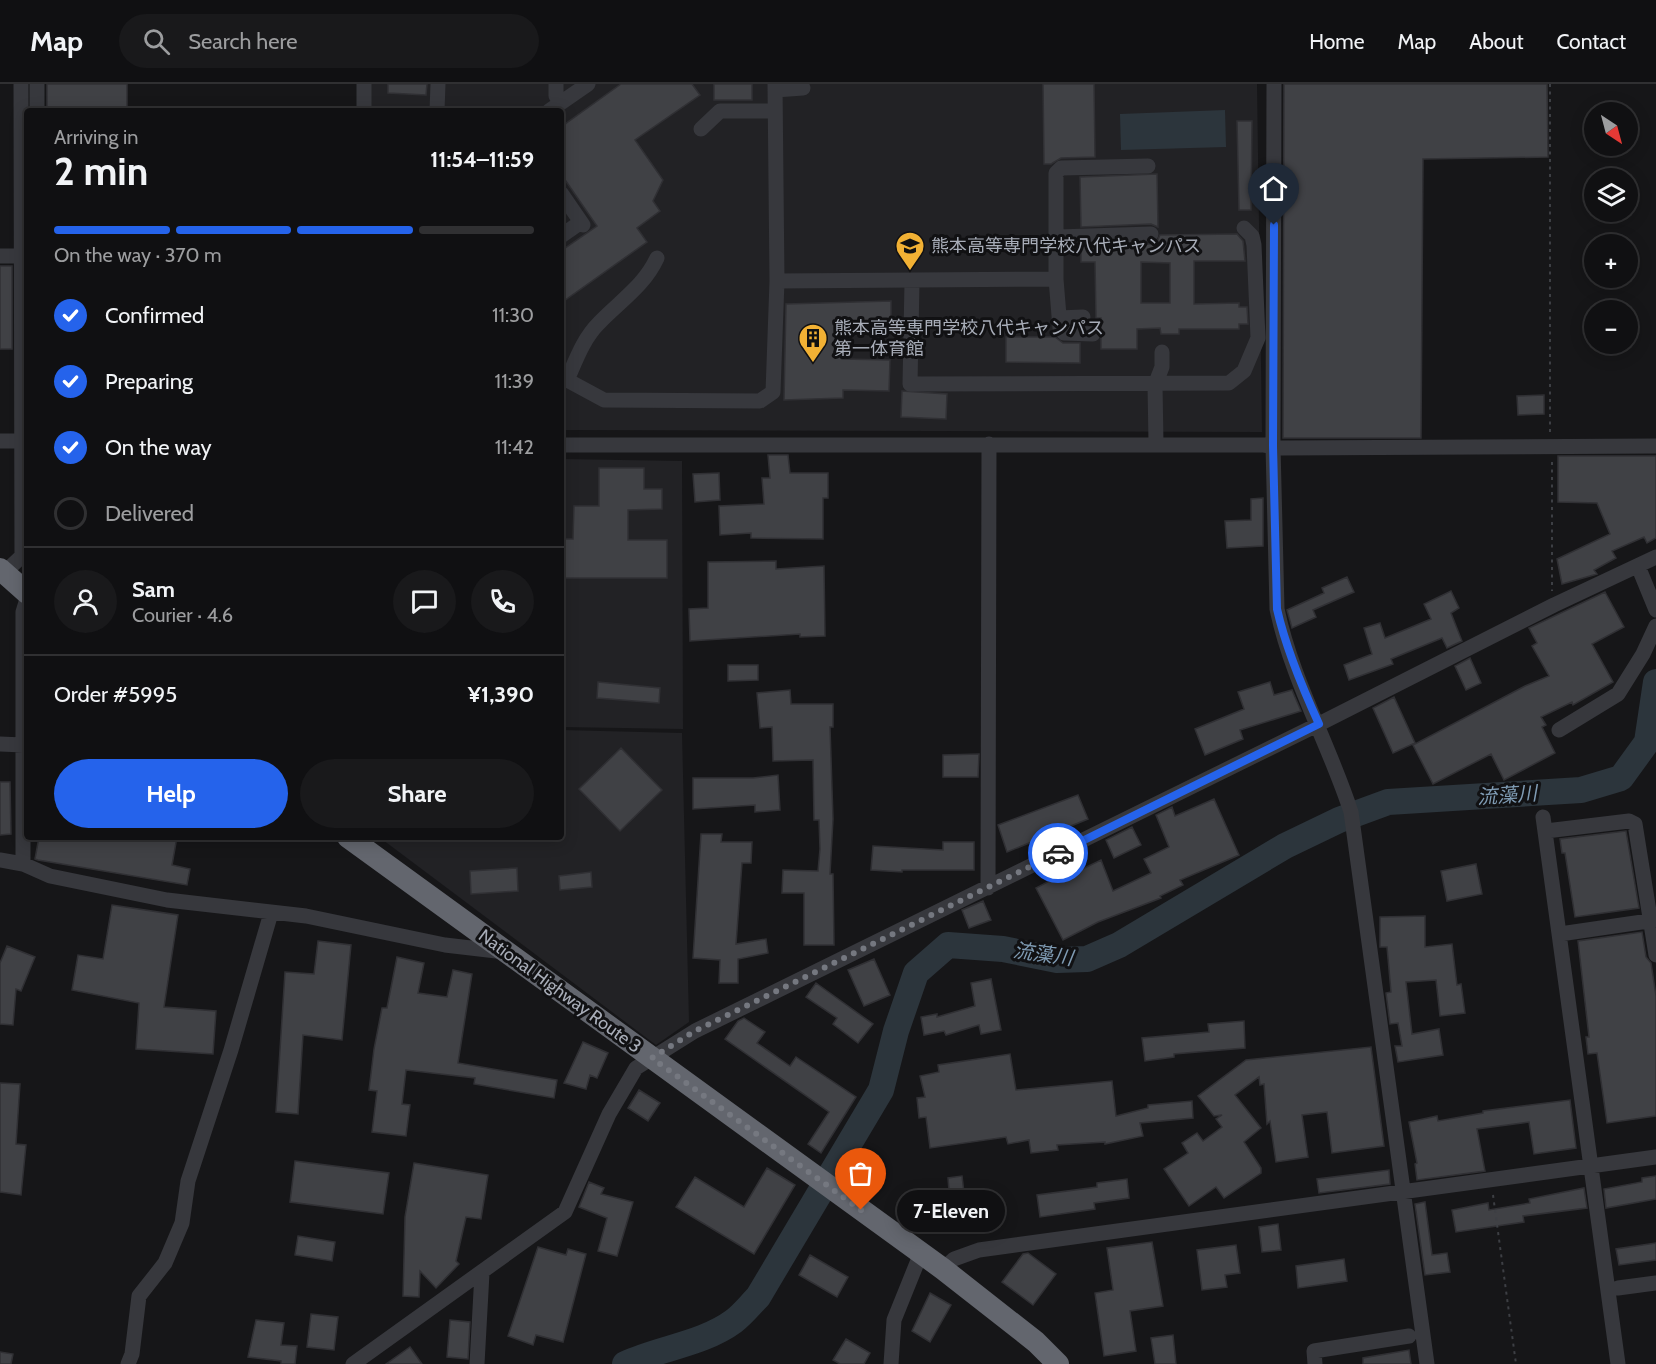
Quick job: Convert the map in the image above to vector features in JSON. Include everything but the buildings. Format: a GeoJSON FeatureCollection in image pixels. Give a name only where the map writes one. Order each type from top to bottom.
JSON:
{"type":"FeatureCollection","features":[{"type":"Feature","properties":{"kind":"highway"},"geometry":{"type":"LineString","coordinates":[[2,571],[24,590]]}},
{"type":"Feature","properties":{"kind":"highway","name":"National Highway Route 3"},"geometry":{"type":"LineString","coordinates":[[352,840],[943,1269],[1036,1342],[1058,1364]]}},
{"type":"Feature","properties":{"kind":"street"},"geometry":{"type":"LineString","coordinates":[[21,84],[24,292]]}},
{"type":"Feature","properties":{"kind":"street"},"geometry":{"type":"LineString","coordinates":[[37,84],[37,108]]}},
{"type":"Feature","properties":{"kind":"street"},"geometry":{"type":"LineString","coordinates":[[364,84],[364,108]]}},
{"type":"Feature","properties":{"kind":"street"},"geometry":{"type":"LineString","coordinates":[[438,84],[438,108]]}},
{"type":"Feature","properties":{"kind":"street"},"geometry":{"type":"LineString","coordinates":[[555,107],[556,84]]}},
{"type":"Feature","properties":{"kind":"street"},"geometry":{"type":"LineString","coordinates":[[555,107],[588,84]]}},
{"type":"Feature","properties":{"kind":"street"},"geometry":{"type":"LineString","coordinates":[[1274,84],[1273,446],[1277,609],[1298,675],[1337,770],[1351,812],[1358,848],[1427,1364]]}},
{"type":"Feature","properties":{"kind":"street"},"geometry":{"type":"LineString","coordinates":[[657,258],[643,280],[623,303],[597,324],[584,341],[564,380],[604,400],[760,401],[773,392],[777,281],[775,87],[803,88]]}},
{"type":"Feature","properties":{"kind":"street"},"geometry":{"type":"LineString","coordinates":[[700,129],[720,111],[775,111]]}},
{"type":"Feature","properties":{"kind":"street"},"geometry":{"type":"LineString","coordinates":[[1093,334],[1064,333],[1060,328],[1056,279],[1058,237],[1056,173],[1061,168],[1148,166]]}},
{"type":"Feature","properties":{"kind":"street"},"geometry":{"type":"LineString","coordinates":[[564,196],[582,223],[564,234]]}},
{"type":"Feature","properties":{"kind":"street"},"geometry":{"type":"LineString","coordinates":[[912,282],[910,384],[1229,383],[1244,371],[1258,338],[1254,245],[1252,236],[1244,228]]}},
{"type":"Feature","properties":{"kind":"street"},"geometry":{"type":"LineString","coordinates":[[1058,237],[1151,234]]}},
{"type":"Feature","properties":{"kind":"street"},"geometry":{"type":"LineString","coordinates":[[0,256],[22,256]]}},
{"type":"Feature","properties":{"kind":"street"},"geometry":{"type":"LineString","coordinates":[[777,281],[912,282],[1056,279]]}},
{"type":"Feature","properties":{"kind":"street"},"geometry":{"type":"LineString","coordinates":[[1059,318],[1083,317]]}},
{"type":"Feature","properties":{"kind":"street"},"geometry":{"type":"LineString","coordinates":[[1156,443],[1155,385],[1162,367],[1162,352]]}},
{"type":"Feature","properties":{"kind":"street"},"geometry":{"type":"LineString","coordinates":[[0,441],[24,441]]}},
{"type":"Feature","properties":{"kind":"street"},"geometry":{"type":"LineString","coordinates":[[564,445],[1156,443],[1273,446],[1656,446]]}},
{"type":"Feature","properties":{"kind":"street"},"geometry":{"type":"LineString","coordinates":[[988,888],[989,444]]}},
{"type":"Feature","properties":{"kind":"street"},"geometry":{"type":"LineString","coordinates":[[2,571],[24,555]]}},
{"type":"Feature","properties":{"kind":"street"},"geometry":{"type":"LineString","coordinates":[[353,1364],[565,1212],[609,1114],[636,1068],[695,1031],[1319,724],[1554,605],[1656,557]]}},
{"type":"Feature","properties":{"kind":"street"},"geometry":{"type":"LineString","coordinates":[[1638,566],[1656,610]]}},
{"type":"Feature","properties":{"kind":"street"},"geometry":{"type":"LineString","coordinates":[[23,864],[24,609]]}},
{"type":"Feature","properties":{"kind":"street"},"geometry":{"type":"LineString","coordinates":[[1559,730],[1618,693],[1643,654],[1656,626]]}},
{"type":"Feature","properties":{"kind":"street"},"geometry":{"type":"LineString","coordinates":[[0,744],[23,745]]}},
{"type":"Feature","properties":{"kind":"street"},"geometry":{"type":"LineString","coordinates":[[1618,1364],[1545,824],[1629,821],[1635,824],[1653,920],[1656,955]]}},
{"type":"Feature","properties":{"kind":"street"},"geometry":{"type":"LineString","coordinates":[[1640,850],[1656,848]]}},
{"type":"Feature","properties":{"kind":"street"},"geometry":{"type":"LineString","coordinates":[[0,860],[23,864],[50,876],[167,900],[306,916],[445,945],[508,952]]}},
{"type":"Feature","properties":{"kind":"street"},"geometry":{"type":"LineString","coordinates":[[128,1364],[132,1354],[139,1296],[165,1263],[182,1223],[188,1181],[231,1050],[271,913]]}},
{"type":"Feature","properties":{"kind":"street"},"geometry":{"type":"LineString","coordinates":[[1560,934],[1653,920]]}},
{"type":"Feature","properties":{"kind":"street"},"geometry":{"type":"LineString","coordinates":[[943,1269],[954,1259],[979,1250],[1656,1157]]}},
{"type":"Feature","properties":{"kind":"street"},"geometry":{"type":"LineString","coordinates":[[891,1364],[894,1320],[921,1253]]}},
{"type":"Feature","properties":{"kind":"street"},"geometry":{"type":"LineString","coordinates":[[477,1364],[482,1273]]}},
{"type":"Feature","properties":{"kind":"street"},"geometry":{"type":"LineString","coordinates":[[1618,1288],[1656,1283]]}},
{"type":"Feature","properties":{"kind":"street"},"geometry":{"type":"LineString","coordinates":[[1315,1364],[1314,1351],[1408,1336]]}},
{"type":"Feature","properties":{"kind":"path"},"geometry":{"type":"LineString","coordinates":[[1550,84],[1554,605]]}},
{"type":"Feature","properties":{"kind":"path"},"geometry":{"type":"LineString","coordinates":[[1491,1180],[1516,1364]]}},
{"type":"Feature","properties":{"kind":"shaded area","name":"熊本高等専門学校八代キャンパス"},"geometry":{"type":"Polygon","coordinates":[[[370,84],[1257,84],[1262,432],[564,430],[564,108],[370,108],[370,84]]]}},
{"type":"Feature","properties":{"kind":"shaded area"},"geometry":{"type":"Polygon","coordinates":[[[1225,110],[1226,147],[1121,150],[1120,114],[1225,110]]]}},
{"type":"Feature","properties":{"kind":"shaded area"},"geometry":{"type":"Polygon","coordinates":[[[564,459],[682,461],[683,729],[564,727],[564,459]]]}},
{"type":"Feature","properties":{"kind":"shaded area"},"geometry":{"type":"Polygon","coordinates":[[[564,730],[682,733],[689,1022],[656,1045],[383,840],[564,840],[564,730]]]}},
{"type":"Feature","properties":{"kind":"waterway","name":"流藻川"},"geometry":{"type":"LineString","coordinates":[[625,1364],[722,1329],[758,1297],[881,1090],[896,1031],[916,973],[948,945],[1003,949],[1057,960],[1087,959],[1119,945],[1285,846],[1339,820],[1388,802],[1581,790],[1621,778],[1647,742],[1656,682]]}},
{"type":"Feature","properties":{"kind":"way so far"},"geometry":{"type":"LineString","coordinates":[[861,1210],[652,1058],[695,1031],[1058,853]]}},
{"type":"Feature","properties":{"kind":"place","name":"熊本高等専門学校八代キャンパス"},"geometry":{"type":"Point","coordinates":[910,272]}},
{"type":"Feature","properties":{"kind":"place","name":"熊本高等専門学校八代キャンパス 第一体育館"},"geometry":{"type":"Point","coordinates":[813,364]}},
{"type":"Feature","properties":{"kind":"place","name":"7-Eleven"},"geometry":{"type":"Point","coordinates":[861,1210]}},
{"type":"Feature","properties":{"kind":"route"},"geometry":{"type":"LineString","coordinates":[[1058,853],[1319,724],[1301,686],[1282,632],[1277,609],[1273,446],[1274,225]]}}]}
